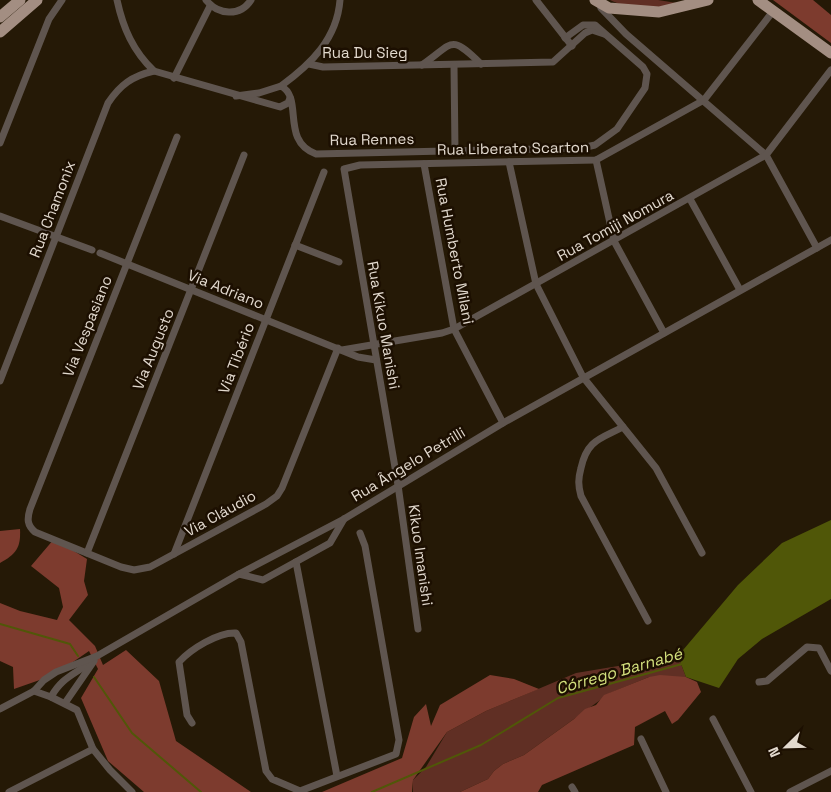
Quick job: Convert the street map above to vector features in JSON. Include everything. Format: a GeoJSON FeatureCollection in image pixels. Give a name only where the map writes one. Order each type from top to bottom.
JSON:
{"type":"FeatureCollection","features":[{"type":"Feature","properties":{"kind":"main road"},"geometry":{"type":"LineString","coordinates":[[0,17],[20,0]]}},
{"type":"Feature","properties":{"kind":"main road"},"geometry":{"type":"LineString","coordinates":[[0,32],[36,0]]}},
{"type":"Feature","properties":{"kind":"main road"},"geometry":{"type":"LineString","coordinates":[[595,0],[609,8],[659,12],[708,0]]}},
{"type":"Feature","properties":{"kind":"main road"},"geometry":{"type":"LineString","coordinates":[[758,0],[831,53]]}},
{"type":"Feature","properties":{"kind":"street"},"geometry":{"type":"LineString","coordinates":[[0,143],[49,19],[62,0]]}},
{"type":"Feature","properties":{"kind":"street"},"geometry":{"type":"LineString","coordinates":[[117,0],[121,19],[131,42],[142,60],[154,71],[236,96],[280,107],[288,103],[290,98],[289,92],[282,86]]}},
{"type":"Feature","properties":{"kind":"street"},"geometry":{"type":"LineString","coordinates":[[174,78],[208,3],[219,11],[228,13],[239,11],[251,0]]}},
{"type":"Feature","properties":{"kind":"street"},"geometry":{"type":"LineString","coordinates":[[236,96],[282,86],[309,64],[319,53],[332,31],[340,0]]}},
{"type":"Feature","properties":{"kind":"street"},"geometry":{"type":"LineString","coordinates":[[536,0],[572,46],[592,30],[607,35]]}},
{"type":"Feature","properties":{"kind":"street"},"geometry":{"type":"LineString","coordinates":[[595,0],[626,34],[766,155],[817,248]]}},
{"type":"Feature","properties":{"kind":"street","name":"Rua Liberato Scarton"},"geometry":{"type":"LineString","coordinates":[[344,169],[360,165],[596,160],[704,100],[774,10]]}},
{"type":"Feature","properties":{"kind":"street","name":"Rua Rennes"},"geometry":{"type":"LineString","coordinates":[[290,98],[298,141],[305,150],[316,154],[582,148],[595,145],[617,129],[645,88],[647,80],[643,67],[595,25],[589,24],[565,38]]}},
{"type":"Feature","properties":{"kind":"street","name":"Rua Du Sieg"},"geometry":{"type":"LineString","coordinates":[[421,66],[444,46],[452,44],[460,45],[481,64]]}},
{"type":"Feature","properties":{"kind":"street","name":"Rua Du Sieg"},"geometry":{"type":"LineString","coordinates":[[309,64],[323,68],[554,62],[572,46]]}},
{"type":"Feature","properties":{"kind":"street"},"geometry":{"type":"LineString","coordinates":[[454,65],[455,151]]}},
{"type":"Feature","properties":{"kind":"street","name":"Rua Tomiji Nomura"},"geometry":{"type":"LineString","coordinates":[[374,345],[442,333],[454,329],[766,155],[831,70]]}},
{"type":"Feature","properties":{"kind":"street","name":"Rua Chamonix"},"geometry":{"type":"LineString","coordinates":[[0,381],[108,103],[118,87],[128,80],[154,71]]}},
{"type":"Feature","properties":{"kind":"street"},"geometry":{"type":"LineString","coordinates":[[269,90],[267,97],[271,105]]}},
{"type":"Feature","properties":{"kind":"street","name":"Rua Rennes"},"geometry":{"type":"LineString","coordinates":[[280,107],[294,121]]}},
{"type":"Feature","properties":{"kind":"street","name":"Via Vespasiano"},"geometry":{"type":"LineString","coordinates":[[29,526],[27,517],[30,509],[177,137]]}},
{"type":"Feature","properties":{"kind":"street","name":"Via Augusto"},"geometry":{"type":"LineString","coordinates":[[87,553],[244,155]]}},
{"type":"Feature","properties":{"kind":"street"},"geometry":{"type":"LineString","coordinates":[[596,160],[614,241],[664,333]]}},
{"type":"Feature","properties":{"kind":"street"},"geometry":{"type":"LineString","coordinates":[[509,162],[536,284],[583,377],[656,468],[702,553]]}},
{"type":"Feature","properties":{"kind":"street","name":"Rua Humberto Milani"},"geometry":{"type":"LineString","coordinates":[[424,164],[454,329],[503,423]]}},
{"type":"Feature","properties":{"kind":"street","name":"Rua Kikuo Manishi"},"geometry":{"type":"LineString","coordinates":[[344,169],[398,485]]}},
{"type":"Feature","properties":{"kind":"street","name":"Via Tibério"},"geometry":{"type":"LineString","coordinates":[[174,554],[324,172]]}},
{"type":"Feature","properties":{"kind":"street"},"geometry":{"type":"LineString","coordinates":[[690,199],[740,290]]}},
{"type":"Feature","properties":{"kind":"street"},"geometry":{"type":"LineString","coordinates":[[0,216],[92,250]]}},
{"type":"Feature","properties":{"kind":"street","name":"Rua Ângelo Petrilli"},"geometry":{"type":"LineString","coordinates":[[0,709],[34,691],[44,680],[97,656],[239,574],[344,519],[398,485],[583,377],[831,240]]}},
{"type":"Feature","properties":{"kind":"street"},"geometry":{"type":"LineString","coordinates":[[295,245],[339,262]]}},
{"type":"Feature","properties":{"kind":"street","name":"Via Adriano"},"geometry":{"type":"LineString","coordinates":[[100,253],[358,357],[376,360]]}},
{"type":"Feature","properties":{"kind":"street"},"geometry":{"type":"LineString","coordinates":[[340,349],[374,345]]}},
{"type":"Feature","properties":{"kind":"street","name":"Via Cláudio"},"geometry":{"type":"LineString","coordinates":[[29,526],[35,532],[134,570],[150,568],[277,496],[340,349]]}},
{"type":"Feature","properties":{"kind":"street"},"geometry":{"type":"LineString","coordinates":[[623,427],[590,445],[584,453],[578,483],[580,496],[648,621]]}},
{"type":"Feature","properties":{"kind":"street","name":"Kikuo Imanishi"},"geometry":{"type":"LineString","coordinates":[[398,485],[418,629]]}},
{"type":"Feature","properties":{"kind":"street"},"geometry":{"type":"LineString","coordinates":[[239,574],[263,580],[330,543],[344,519]]}},
{"type":"Feature","properties":{"kind":"street"},"geometry":{"type":"LineString","coordinates":[[192,723],[188,716],[179,662],[186,653],[227,632],[236,633],[241,642],[266,771],[272,779],[300,790],[396,754],[399,740],[365,546],[360,533]]}},
{"type":"Feature","properties":{"kind":"street"},"geometry":{"type":"LineString","coordinates":[[296,562],[337,776]]}},
{"type":"Feature","properties":{"kind":"street"},"geometry":{"type":"LineString","coordinates":[[759,682],[767,681],[807,647],[812,646],[819,648],[831,671]]}},
{"type":"Feature","properties":{"kind":"street"},"geometry":{"type":"LineString","coordinates":[[51,697],[59,683],[80,671],[97,656]]}},
{"type":"Feature","properties":{"kind":"street"},"geometry":{"type":"LineString","coordinates":[[65,704],[85,677],[97,656]]}},
{"type":"Feature","properties":{"kind":"street"},"geometry":{"type":"LineString","coordinates":[[34,691],[77,710],[93,748],[110,770],[132,792]]}},
{"type":"Feature","properties":{"kind":"street"},"geometry":{"type":"LineString","coordinates":[[713,719],[751,792]]}},
{"type":"Feature","properties":{"kind":"street"},"geometry":{"type":"LineString","coordinates":[[641,739],[666,792]]}},
{"type":"Feature","properties":{"kind":"street"},"geometry":{"type":"LineString","coordinates":[[9,792],[93,748]]}},
{"type":"Feature","properties":{"kind":"street"},"geometry":{"type":"LineString","coordinates":[[790,792],[831,771]]}},
{"type":"Feature","properties":{"kind":"shaded area"},"geometry":{"type":"Polygon","coordinates":[[[610,0],[658,0],[683,4],[646,8],[618,4],[610,0]]]}},
{"type":"Feature","properties":{"kind":"shaded area"},"geometry":{"type":"Polygon","coordinates":[[[773,0],[813,0],[831,15],[831,43],[773,0]]]}},
{"type":"Feature","properties":{"kind":"shaded area"},"geometry":{"type":"Polygon","coordinates":[[[831,520],[831,599],[762,639],[738,659],[719,688],[686,677],[678,656],[738,585],[782,543],[831,520]]]}},
{"type":"Feature","properties":{"kind":"shaded area"},"geometry":{"type":"Polygon","coordinates":[[[20,529],[20,541],[16,550],[10,557],[0,563],[0,531],[20,529]]]}},
{"type":"Feature","properties":{"kind":"shaded area"},"geometry":{"type":"Polygon","coordinates":[[[54,539],[87,559],[84,581],[88,595],[69,620],[95,646],[103,665],[126,650],[159,681],[176,741],[251,792],[144,792],[108,761],[81,698],[98,669],[89,651],[54,675],[14,689],[13,667],[0,661],[0,603],[20,611],[57,620],[63,607],[59,588],[31,566],[54,539]]]}},
{"type":"Feature","properties":{"kind":"shaded area"},"geometry":{"type":"Polygon","coordinates":[[[678,656],[686,677],[649,677],[610,693],[524,755],[503,764],[488,779],[460,792],[413,792],[413,780],[426,767],[447,732],[486,711],[576,673],[678,656]]]}},
{"type":"Feature","properties":{"kind":"shaded area"},"geometry":{"type":"Polygon","coordinates":[[[490,675],[514,679],[539,689],[486,711],[447,732],[413,780],[412,792],[322,792],[402,758],[414,717],[426,704],[431,726],[440,705],[490,675]]]}},
{"type":"Feature","properties":{"kind":"shaded area"},"geometry":{"type":"Polygon","coordinates":[[[660,675],[686,677],[697,682],[701,692],[678,720],[672,724],[665,711],[635,727],[634,745],[542,785],[538,792],[460,792],[488,779],[503,764],[524,755],[585,709],[596,705],[604,695],[649,677],[660,675]]]}},
{"type":"Feature","properties":{"kind":"waterway","name":"Córrego Barnabé"},"geometry":{"type":"LineString","coordinates":[[0,624],[70,644],[78,656]]}},
{"type":"Feature","properties":{"kind":"waterway","name":"Córrego Barnabé"},"geometry":{"type":"LineString","coordinates":[[372,792],[481,745],[558,698],[682,664]]}},
{"type":"Feature","properties":{"kind":"waterway","name":"Córrego Barnabé"},"geometry":{"type":"LineString","coordinates":[[94,677],[132,733],[201,792]]}}]}
